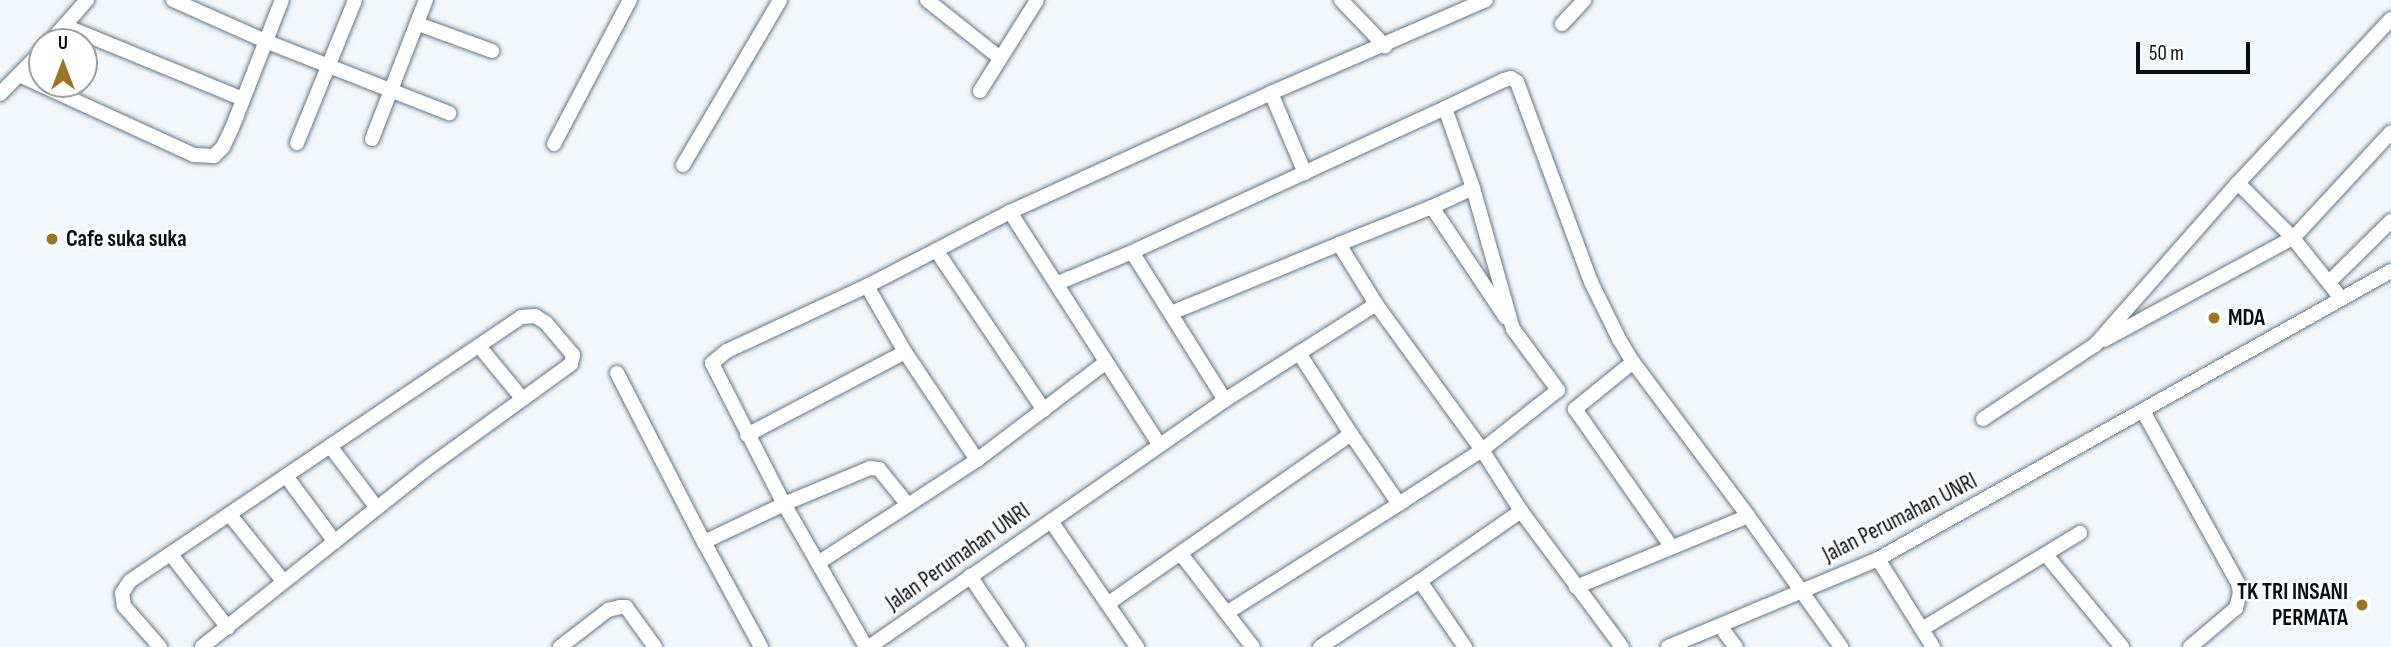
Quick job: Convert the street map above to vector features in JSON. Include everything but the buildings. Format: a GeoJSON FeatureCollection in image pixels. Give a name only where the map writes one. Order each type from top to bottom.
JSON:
{"type":"FeatureCollection","features":[{"type":"Feature","properties":{"kind":"street"},"geometry":{"type":"LineString","coordinates":[[87,0],[65,26],[243,99]]}},
{"type":"Feature","properties":{"kind":"street"},"geometry":{"type":"LineString","coordinates":[[173,0],[265,41],[330,64],[449,113]]}},
{"type":"Feature","properties":{"kind":"street"},"geometry":{"type":"LineString","coordinates":[[19,75],[204,157],[214,156],[223,148],[282,0]]}},
{"type":"Feature","properties":{"kind":"street"},"geometry":{"type":"LineString","coordinates":[[297,143],[355,0]]}},
{"type":"Feature","properties":{"kind":"street"},"geometry":{"type":"LineString","coordinates":[[372,139],[426,0]]}},
{"type":"Feature","properties":{"kind":"street"},"geometry":{"type":"LineString","coordinates":[[554,144],[630,0]]}},
{"type":"Feature","properties":{"kind":"street"},"geometry":{"type":"LineString","coordinates":[[683,165],[780,0]]}},
{"type":"Feature","properties":{"kind":"street"},"geometry":{"type":"LineString","coordinates":[[927,0],[1000,58]]}},
{"type":"Feature","properties":{"kind":"street"},"geometry":{"type":"LineString","coordinates":[[980,91],[1037,0]]}},
{"type":"Feature","properties":{"kind":"street"},"geometry":{"type":"LineString","coordinates":[[1342,0],[1385,46]]}},
{"type":"Feature","properties":{"kind":"street"},"geometry":{"type":"LineString","coordinates":[[867,647],[784,504],[713,368],[713,360],[867,286],[1010,212],[1270,93],[1385,46],[1486,0]]}},
{"type":"Feature","properties":{"kind":"street"},"geometry":{"type":"LineString","coordinates":[[1562,24],[1584,0]]}},
{"type":"Feature","properties":{"kind":"street"},"geometry":{"type":"LineString","coordinates":[[2095,345],[2238,183],[2391,19]]}},
{"type":"Feature","properties":{"kind":"street"},"geometry":{"type":"LineString","coordinates":[[418,24],[492,51]]}},
{"type":"Feature","properties":{"kind":"street"},"geometry":{"type":"LineString","coordinates":[[0,93],[28,66]]}},
{"type":"Feature","properties":{"kind":"street"},"geometry":{"type":"LineString","coordinates":[[1058,283],[1132,252],[1511,78],[1517,82],[1591,282],[1633,362],[1748,516],[1841,647]]}},
{"type":"Feature","properties":{"kind":"street"},"geometry":{"type":"LineString","coordinates":[[1270,93],[1305,173]]}},
{"type":"Feature","properties":{"kind":"street"},"geometry":{"type":"LineString","coordinates":[[1445,108],[1473,188],[1513,329]]}},
{"type":"Feature","properties":{"kind":"street"},"geometry":{"type":"LineString","coordinates":[[1983,419],[2095,345],[2294,238],[2391,132]]}},
{"type":"Feature","properties":{"kind":"street"},"geometry":{"type":"LineString","coordinates":[[2238,183],[2294,238],[2340,297]]}},
{"type":"Feature","properties":{"kind":"street"},"geometry":{"type":"LineString","coordinates":[[1171,313],[1473,188]]}},
{"type":"Feature","properties":{"kind":"street"},"geometry":{"type":"LineString","coordinates":[[1432,207],[1513,329],[1575,409],[1671,546]]}},
{"type":"Feature","properties":{"kind":"street"},"geometry":{"type":"LineString","coordinates":[[1010,212],[1159,444]]}},
{"type":"Feature","properties":{"kind":"street"},"geometry":{"type":"LineString","coordinates":[[2329,282],[2391,222]]}},
{"type":"Feature","properties":{"kind":"street"},"geometry":{"type":"LineString","coordinates":[[1339,244],[1376,304],[1482,450],[1521,511],[1622,647]]}},
{"type":"Feature","properties":{"kind":"street"},"geometry":{"type":"LineString","coordinates":[[936,250],[1044,410]]}},
{"type":"Feature","properties":{"kind":"street"},"geometry":{"type":"LineString","coordinates":[[1132,252],[1225,400]]}},
{"type":"Feature","properties":{"kind":"street","name":"Jalan Perumahan UNRI"},"geometry":{"type":"LineString","coordinates":[[1668,647],[1878,559],[2340,297],[2391,271]]}},
{"type":"Feature","properties":{"kind":"street"},"geometry":{"type":"LineString","coordinates":[[867,286],[905,352],[978,460]]}},
{"type":"Feature","properties":{"kind":"street"},"geometry":{"type":"LineString","coordinates":[[1051,521],[1159,444],[1376,304]]}},
{"type":"Feature","properties":{"kind":"street"},"geometry":{"type":"LineString","coordinates":[[160,647],[124,606],[122,593],[130,582],[521,317],[535,316],[546,323],[573,355],[571,364],[521,397],[202,647]]}},
{"type":"Feature","properties":{"kind":"street"},"geometry":{"type":"LineString","coordinates":[[479,346],[521,397]]}},
{"type":"Feature","properties":{"kind":"street"},"geometry":{"type":"LineString","coordinates":[[747,435],[905,352]]}},
{"type":"Feature","properties":{"kind":"street"},"geometry":{"type":"LineString","coordinates":[[1299,353],[1350,434],[1399,504]]}},
{"type":"Feature","properties":{"kind":"street"},"geometry":{"type":"LineString","coordinates":[[818,563],[978,460],[1106,362]]}},
{"type":"Feature","properties":{"kind":"street"},"geometry":{"type":"LineString","coordinates":[[1575,409],[1633,362]]}},
{"type":"Feature","properties":{"kind":"street"},"geometry":{"type":"LineString","coordinates":[[617,373],[761,647]]}},
{"type":"Feature","properties":{"kind":"street"},"geometry":{"type":"LineString","coordinates":[[1228,612],[1482,450],[1558,390]]}},
{"type":"Feature","properties":{"kind":"street"},"geometry":{"type":"LineString","coordinates":[[2143,411],[2241,593],[2236,608],[2190,647]]}},
{"type":"Feature","properties":{"kind":"street"},"geometry":{"type":"LineString","coordinates":[[1107,604],[1350,434]]}},
{"type":"Feature","properties":{"kind":"street"},"geometry":{"type":"LineString","coordinates":[[330,446],[377,508]]}},
{"type":"Feature","properties":{"kind":"street"},"geometry":{"type":"LineString","coordinates":[[704,542],[784,504],[874,467],[882,471],[908,505]]}},
{"type":"Feature","properties":{"kind":"street"},"geometry":{"type":"LineString","coordinates":[[286,476],[335,542]]}},
{"type":"Feature","properties":{"kind":"street"},"geometry":{"type":"LineString","coordinates":[[1320,647],[1521,511]]}},
{"type":"Feature","properties":{"kind":"street"},"geometry":{"type":"LineString","coordinates":[[230,515],[283,582]]}},
{"type":"Feature","properties":{"kind":"street"},"geometry":{"type":"LineString","coordinates":[[1576,587],[1748,516]]}},
{"type":"Feature","properties":{"kind":"street","name":"Jalan Perumahan UNRI"},"geometry":{"type":"LineString","coordinates":[[867,647],[1051,521],[1138,647]]}},
{"type":"Feature","properties":{"kind":"street"},"geometry":{"type":"LineString","coordinates":[[1922,629],[2047,556],[2080,533]]}},
{"type":"Feature","properties":{"kind":"street"},"geometry":{"type":"LineString","coordinates":[[1181,554],[1253,647]]}},
{"type":"Feature","properties":{"kind":"street"},"geometry":{"type":"LineString","coordinates":[[172,556],[228,628]]}},
{"type":"Feature","properties":{"kind":"street"},"geometry":{"type":"LineString","coordinates":[[2047,556],[2122,647]]}},
{"type":"Feature","properties":{"kind":"street"},"geometry":{"type":"LineString","coordinates":[[1878,559],[1933,647]]}},
{"type":"Feature","properties":{"kind":"street"},"geometry":{"type":"LineString","coordinates":[[970,576],[1018,647]]}},
{"type":"Feature","properties":{"kind":"street"},"geometry":{"type":"LineString","coordinates":[[1420,581],[1465,647]]}},
{"type":"Feature","properties":{"kind":"street"},"geometry":{"type":"LineString","coordinates":[[560,647],[608,610],[620,607],[626,607],[655,647]]}},
{"type":"Feature","properties":{"kind":"street"},"geometry":{"type":"LineString","coordinates":[[1720,626],[1736,647]]}},
{"type":"Feature","properties":{"kind":"street"},"geometry":{"type":"LineString","coordinates":[[145,631],[145,647]]}},
{"type":"Feature","properties":{"kind":"place","name":"Cafe suka suka"},"geometry":{"type":"Point","coordinates":[52,239]}},
{"type":"Feature","properties":{"kind":"place","name":"MDA"},"geometry":{"type":"Point","coordinates":[2214,318]}},
{"type":"Feature","properties":{"kind":"place","name":"TK TRI INSANI PERMATA"},"geometry":{"type":"Point","coordinates":[2362,605]}}]}
